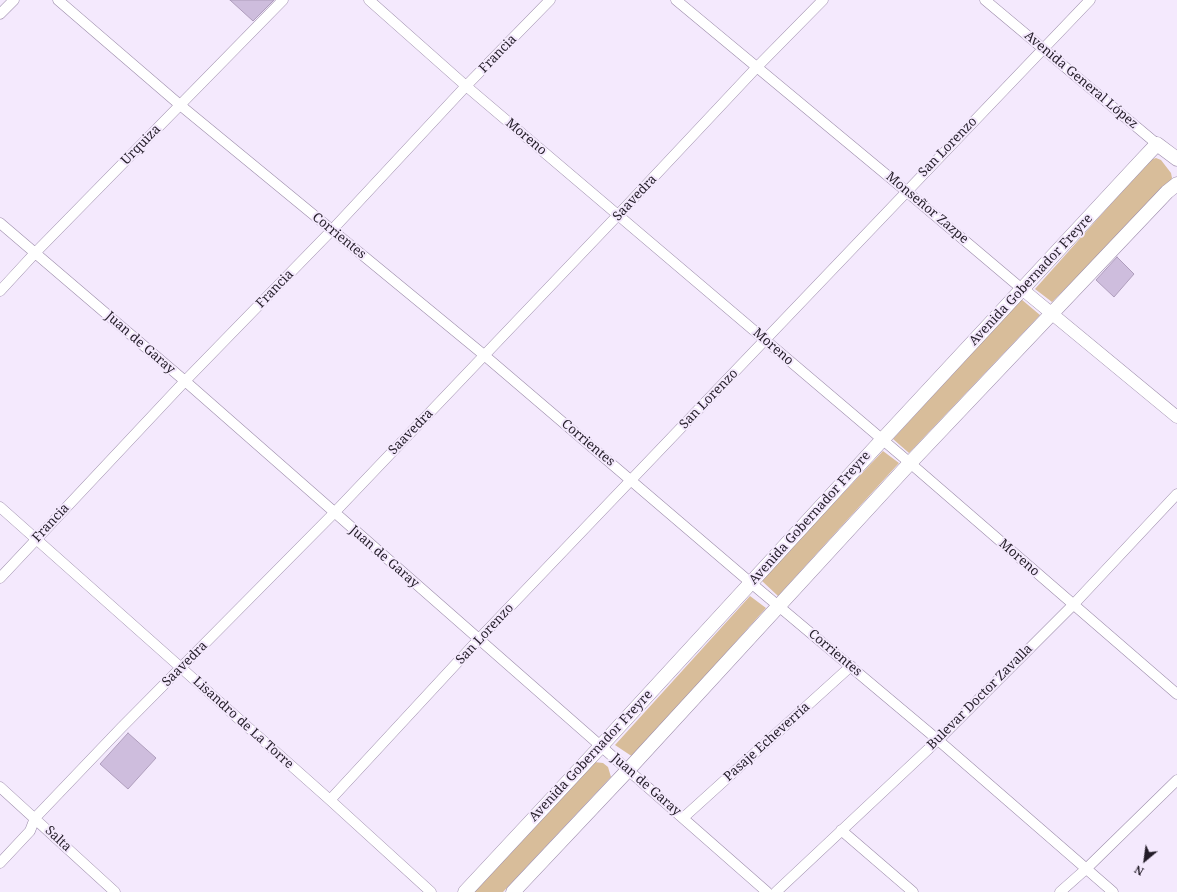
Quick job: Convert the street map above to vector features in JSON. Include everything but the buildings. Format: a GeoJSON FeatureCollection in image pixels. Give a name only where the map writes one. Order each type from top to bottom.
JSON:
{"type":"FeatureCollection","features":[{"type":"Feature","properties":{"kind":"main road","name":"Avenida General López"},"geometry":{"type":"LineString","coordinates":[[1157,144],[1177,159]]}},
{"type":"Feature","properties":{"kind":"main road","name":"Avenida Gobernador Freyre"},"geometry":{"type":"LineString","coordinates":[[465,892],[1157,144]]}},
{"type":"Feature","properties":{"kind":"main road"},"geometry":{"type":"LineString","coordinates":[[513,892],[780,606],[910,463],[1167,192],[1177,184]]}},
{"type":"Feature","properties":{"kind":"street"},"geometry":{"type":"LineString","coordinates":[[0,14],[14,0]]}},
{"type":"Feature","properties":{"kind":"street","name":"Corrientes"},"geometry":{"type":"LineString","coordinates":[[58,0],[180,105],[484,356],[851,666],[1113,892]]}},
{"type":"Feature","properties":{"kind":"street","name":"Urquiza"},"geometry":{"type":"LineString","coordinates":[[0,291],[35,253],[283,0]]}},
{"type":"Feature","properties":{"kind":"street","name":"Moreno"},"geometry":{"type":"LineString","coordinates":[[369,0],[466,86],[910,463],[1177,694]]}},
{"type":"Feature","properties":{"kind":"street","name":"Francia"},"geometry":{"type":"LineString","coordinates":[[0,578],[185,381],[332,230],[466,86],[550,0]]}},
{"type":"Feature","properties":{"kind":"street","name":"Monseñor Zazpe"},"geometry":{"type":"LineString","coordinates":[[676,0],[1177,417]]}},
{"type":"Feature","properties":{"kind":"street","name":"Saavedra"},"geometry":{"type":"LineString","coordinates":[[0,863],[30,831],[35,818],[334,513],[757,67],[823,0]]}},
{"type":"Feature","properties":{"kind":"street","name":"Avenida General López"},"geometry":{"type":"LineString","coordinates":[[985,0],[1157,144]]}},
{"type":"Feature","properties":{"kind":"street","name":"San Lorenzo"},"geometry":{"type":"LineString","coordinates":[[330,800],[479,639],[1090,0]]}},
{"type":"Feature","properties":{"kind":"street","name":"Juan de Garay"},"geometry":{"type":"LineString","coordinates":[[0,223],[185,381],[767,892]]}},
{"type":"Feature","properties":{"kind":"street","name":"Bulevar Doctor Zavalla"},"geometry":{"type":"LineString","coordinates":[[776,892],[938,740],[1073,605],[1177,494]]}},
{"type":"Feature","properties":{"kind":"street","name":"Lisandro de La Torre"},"geometry":{"type":"LineString","coordinates":[[0,507],[330,800],[431,892]]}},
{"type":"Feature","properties":{"kind":"street","name":"Pasaje Echeverría"},"geometry":{"type":"LineString","coordinates":[[683,818],[851,666]]}},
{"type":"Feature","properties":{"kind":"street"},"geometry":{"type":"LineString","coordinates":[[1060,892],[1086,869],[1177,780]]}},
{"type":"Feature","properties":{"kind":"street","name":"Salta"},"geometry":{"type":"LineString","coordinates":[[0,787],[115,892]]}},
{"type":"Feature","properties":{"kind":"street"},"geometry":{"type":"LineString","coordinates":[[841,830],[913,892]]}},
{"type":"Feature","properties":{"kind":"shaded area"},"geometry":{"type":"Polygon","coordinates":[[[1156,158],[1161,160],[1171,173],[1172,178],[1169,184],[1052,302],[1035,289],[1150,160],[1156,158]]]}},
{"type":"Feature","properties":{"kind":"shaded area"},"geometry":{"type":"Polygon","coordinates":[[[1021,299],[1040,315],[909,453],[893,439],[1021,299]]]}},
{"type":"Feature","properties":{"kind":"shaded area"},"geometry":{"type":"Polygon","coordinates":[[[883,451],[899,463],[778,596],[761,580],[883,451]]]}},
{"type":"Feature","properties":{"kind":"shaded area"},"geometry":{"type":"Polygon","coordinates":[[[750,596],[766,608],[633,757],[615,745],[750,596]]]}},
{"type":"Feature","properties":{"kind":"shaded area"},"geometry":{"type":"Polygon","coordinates":[[[594,762],[603,763],[608,767],[611,777],[503,892],[473,892],[594,762]]]}}]}
